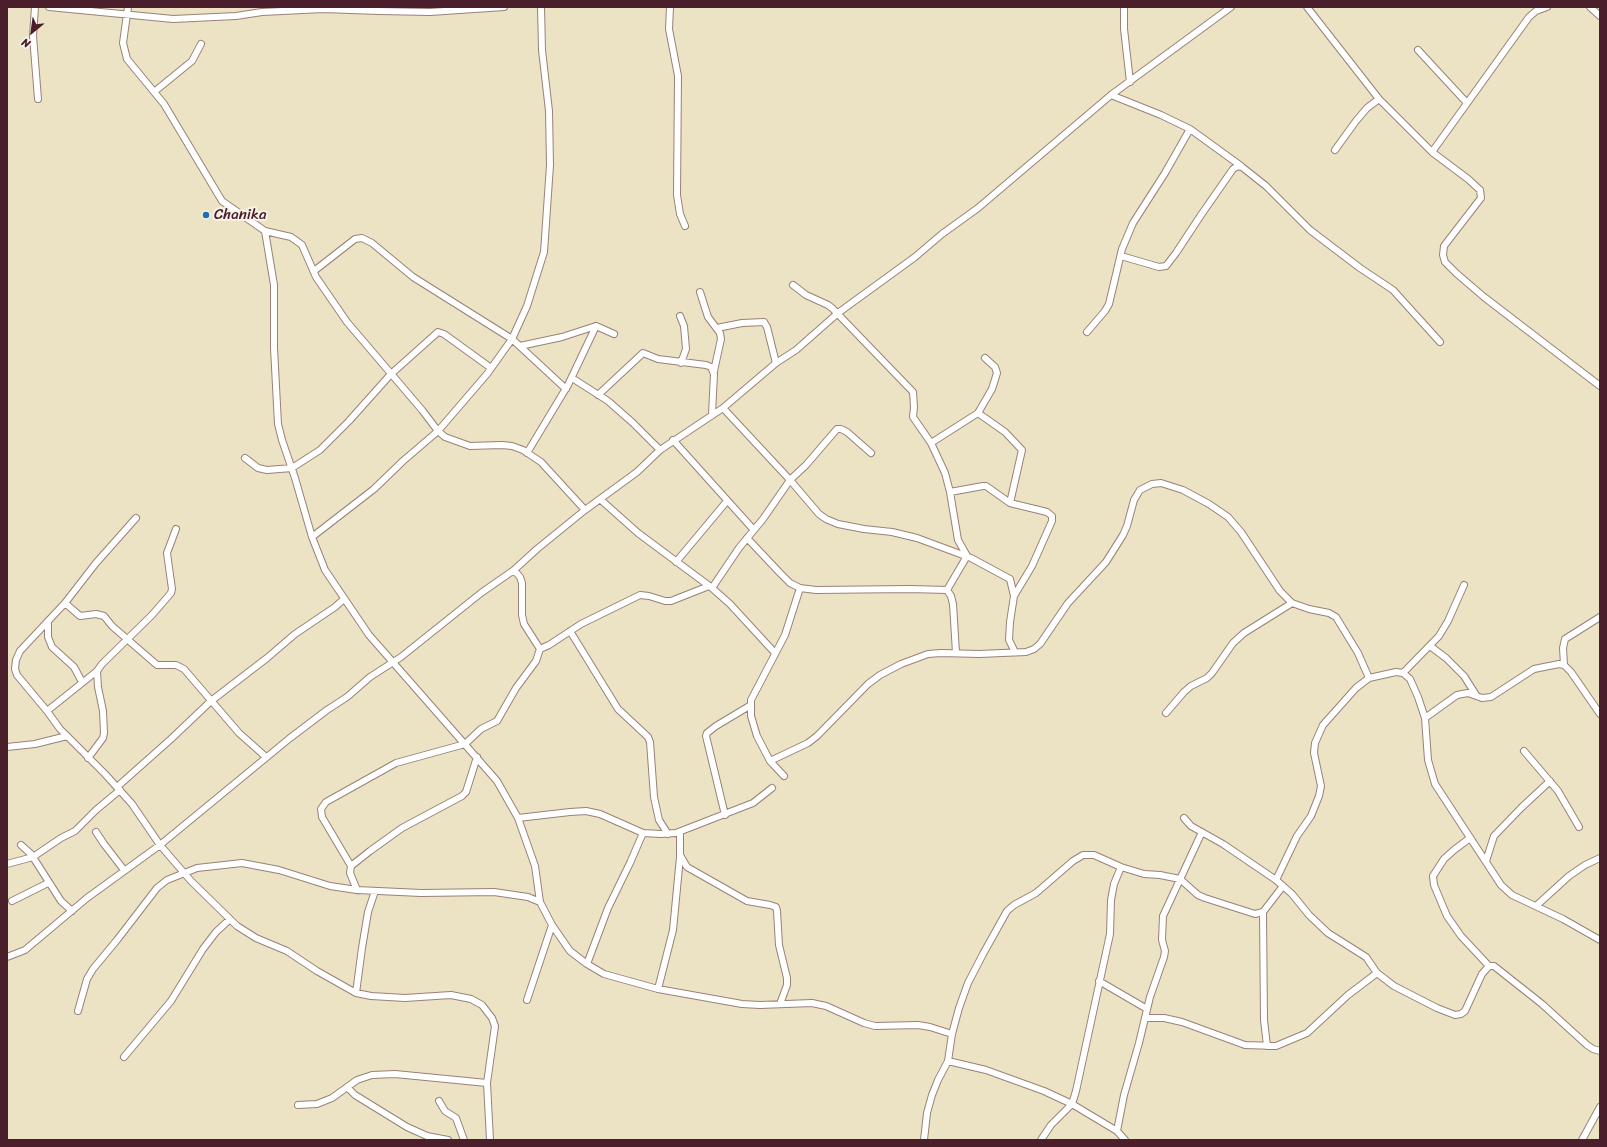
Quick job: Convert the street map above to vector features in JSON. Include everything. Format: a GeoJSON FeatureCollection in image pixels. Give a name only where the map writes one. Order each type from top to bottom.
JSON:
{"type":"FeatureCollection","features":[{"type":"Feature","properties":{"kind":"street"},"geometry":{"type":"LineString","coordinates":[[35,7],[33,36],[38,99]]}},
{"type":"Feature","properties":{"kind":"street"},"geometry":{"type":"LineString","coordinates":[[50,7],[173,19],[323,9],[379,11],[504,7]]}},
{"type":"Feature","properties":{"kind":"street"},"geometry":{"type":"LineString","coordinates":[[128,7],[123,43],[126,55],[164,104],[222,202],[265,231],[278,233],[296,240],[302,245],[329,297],[347,322],[438,431],[445,437],[470,446],[512,446],[527,453],[541,462],[585,510]]}},
{"type":"Feature","properties":{"kind":"street"},"geometry":{"type":"LineString","coordinates":[[312,537],[374,489],[402,461],[438,431],[491,368],[512,339],[527,306],[544,252],[550,165],[549,111],[542,50],[541,7]]}},
{"type":"Feature","properties":{"kind":"street"},"geometry":{"type":"LineString","coordinates":[[670,7],[669,29],[678,76],[678,195],[680,214],[685,226]]}},
{"type":"Feature","properties":{"kind":"street"},"geometry":{"type":"LineString","coordinates":[[1124,7],[1124,29],[1130,82]]}},
{"type":"Feature","properties":{"kind":"street"},"geometry":{"type":"LineString","coordinates":[[7,957],[25,950],[124,870],[160,844],[266,757],[327,710],[347,697],[370,677],[432,633],[481,593],[514,570],[585,510],[601,500],[637,472],[660,450],[723,408],[776,364],[796,350],[838,313],[915,257],[942,234],[978,208],[1112,95],[1232,7]]}},
{"type":"Feature","properties":{"kind":"street"},"geometry":{"type":"LineString","coordinates":[[1307,7],[1379,99],[1432,152],[1476,186],[1481,194],[1480,198],[1444,246],[1443,255],[1446,262],[1456,273],[1484,297],[1600,386]]}},
{"type":"Feature","properties":{"kind":"street"},"geometry":{"type":"LineString","coordinates":[[1432,152],[1529,17],[1536,11],[1547,7]]}},
{"type":"Feature","properties":{"kind":"street"},"geometry":{"type":"LineString","coordinates":[[1590,7],[1600,16]]}},
{"type":"Feature","properties":{"kind":"street"},"geometry":{"type":"LineString","coordinates":[[154,92],[192,61],[200,44]]}},
{"type":"Feature","properties":{"kind":"street"},"geometry":{"type":"LineString","coordinates":[[1418,50],[1467,104]]}},
{"type":"Feature","properties":{"kind":"street"},"geometry":{"type":"LineString","coordinates":[[1112,95],[1161,115],[1190,129],[1242,167],[1266,186],[1310,230],[1360,268],[1394,290],[1440,342]]}},
{"type":"Feature","properties":{"kind":"street"},"geometry":{"type":"LineString","coordinates":[[1336,150],[1356,121],[1367,108],[1379,99]]}},
{"type":"Feature","properties":{"kind":"street"},"geometry":{"type":"LineString","coordinates":[[1086,332],[1105,311],[1109,304],[1122,249],[1133,223],[1166,173],[1190,129]]}},
{"type":"Feature","properties":{"kind":"street"},"geometry":{"type":"LineString","coordinates":[[1120,256],[1159,267],[1166,266],[1233,169],[1238,166],[1242,167]]}},
{"type":"Feature","properties":{"kind":"street"},"geometry":{"type":"LineString","coordinates":[[265,231],[274,285],[274,348],[278,424],[312,537],[325,570],[369,635],[497,781],[518,818],[535,866],[540,902],[552,925],[570,951],[587,964],[604,974],[658,989],[742,1004],[760,1005],[812,1003],[826,1006],[874,1026],[918,1025],[952,1034]]}},
{"type":"Feature","properties":{"kind":"street"},"geometry":{"type":"LineString","coordinates":[[314,270],[355,239],[362,238],[372,243],[413,277],[512,339],[566,389]]}},
{"type":"Feature","properties":{"kind":"street"},"geometry":{"type":"LineString","coordinates":[[793,285],[806,295],[828,305],[838,313],[914,394],[913,417],[931,443],[945,473],[950,492],[958,540],[967,556]]}},
{"type":"Feature","properties":{"kind":"street"},"geometry":{"type":"LineString","coordinates":[[700,292],[708,317],[720,333],[721,339],[714,371],[712,414]]}},
{"type":"Feature","properties":{"kind":"street"},"geometry":{"type":"LineString","coordinates":[[680,316],[684,326],[686,349],[681,363]]}},
{"type":"Feature","properties":{"kind":"street"},"geometry":{"type":"LineString","coordinates":[[717,328],[742,323],[764,322],[768,327],[776,364]]}},
{"type":"Feature","properties":{"kind":"street"},"geometry":{"type":"LineString","coordinates":[[520,346],[562,337],[596,326],[614,334]]}},
{"type":"Feature","properties":{"kind":"street"},"geometry":{"type":"LineString","coordinates":[[527,453],[572,378],[596,326]]}},
{"type":"Feature","properties":{"kind":"street"},"geometry":{"type":"LineString","coordinates":[[245,458],[258,468],[268,470],[292,468],[320,450],[336,435],[391,374],[438,332],[444,334],[491,368]]}},
{"type":"Feature","properties":{"kind":"street"},"geometry":{"type":"LineString","coordinates":[[598,395],[642,353],[658,360],[706,365],[712,367],[714,371]]}},
{"type":"Feature","properties":{"kind":"street"},"geometry":{"type":"LineString","coordinates":[[931,443],[978,413],[992,389],[997,374],[995,367],[985,358]]}},
{"type":"Feature","properties":{"kind":"street"},"geometry":{"type":"LineString","coordinates":[[572,378],[608,401],[660,450]]}},
{"type":"Feature","properties":{"kind":"street"},"geometry":{"type":"LineString","coordinates":[[723,408],[790,480],[819,514],[826,519],[838,524],[892,532],[917,538],[967,556],[1010,579],[1014,596],[1009,640],[1014,652]]}},
{"type":"Feature","properties":{"kind":"street"},"geometry":{"type":"LineString","coordinates":[[978,413],[1005,432],[1022,450],[1010,503]]}},
{"type":"Feature","properties":{"kind":"street"},"geometry":{"type":"LineString","coordinates":[[357,890],[350,873],[351,866],[322,817],[321,809],[326,802],[396,763],[465,744],[481,729],[497,721],[516,688],[536,661],[540,649],[607,610],[640,595],[665,601],[710,587],[753,529],[763,519],[790,480],[806,465],[837,429],[847,432],[871,453]]}},
{"type":"Feature","properties":{"kind":"street"},"geometry":{"type":"LineString","coordinates":[[673,440],[753,529]]}},
{"type":"Feature","properties":{"kind":"street"},"geometry":{"type":"LineString","coordinates":[[770,761],[808,743],[817,736],[868,684],[880,675],[901,664],[928,654],[1026,652],[1034,649],[1040,644],[1068,603],[1084,587],[1110,556],[1127,526],[1134,500],[1140,490],[1152,484],[1161,483],[1183,490],[1209,504],[1228,517],[1241,532],[1280,591],[1292,602],[1309,609],[1328,613],[1336,617],[1358,653],[1369,678]]}},
{"type":"Feature","properties":{"kind":"street"},"geometry":{"type":"LineString","coordinates":[[950,492],[986,486],[1010,503],[1047,512],[1052,516],[1032,566],[1014,596]]}},
{"type":"Feature","properties":{"kind":"street"},"geometry":{"type":"LineString","coordinates":[[601,500],[638,533],[710,587],[730,604],[775,653]]}},
{"type":"Feature","properties":{"kind":"street"},"geometry":{"type":"LineString","coordinates":[[676,562],[727,500]]}},
{"type":"Feature","properties":{"kind":"street"},"geometry":{"type":"LineString","coordinates":[[136,518],[96,563],[65,603],[20,651],[16,660],[15,669],[17,675],[60,729],[132,804],[160,844],[185,873],[229,920],[246,933],[288,951],[317,971],[356,993],[371,996],[405,998],[451,995],[471,999],[482,1006],[492,1018],[495,1026],[487,1083],[490,1140]]}},
{"type":"Feature","properties":{"kind":"street"},"geometry":{"type":"LineString","coordinates":[[47,711],[97,670],[162,605],[171,593],[172,589],[167,553],[176,529]]}},
{"type":"Feature","properties":{"kind":"street"},"geometry":{"type":"LineString","coordinates":[[747,538],[790,583],[800,588],[816,590],[910,588],[947,590]]}},
{"type":"Feature","properties":{"kind":"street"},"geometry":{"type":"LineString","coordinates":[[947,590],[967,556]]}},
{"type":"Feature","properties":{"kind":"street"},"geometry":{"type":"LineString","coordinates":[[514,570],[520,577],[522,583],[522,615],[524,624],[540,649]]}},
{"type":"Feature","properties":{"kind":"street"},"geometry":{"type":"LineString","coordinates":[[1403,674],[1439,636],[1448,621],[1464,586]]}},
{"type":"Feature","properties":{"kind":"street"},"geometry":{"type":"LineString","coordinates":[[784,776],[770,761],[757,736],[751,716],[751,700],[785,635],[800,588]]}},
{"type":"Feature","properties":{"kind":"street"},"geometry":{"type":"LineString","coordinates":[[947,590],[951,596],[953,604],[956,653]]}},
{"type":"Feature","properties":{"kind":"street"},"geometry":{"type":"LineString","coordinates":[[7,864],[33,857],[61,838],[75,832],[118,788],[211,701],[267,658],[295,634],[335,607],[344,598]]}},
{"type":"Feature","properties":{"kind":"street"},"geometry":{"type":"LineString","coordinates":[[1166,713],[1184,692],[1191,686],[1207,678],[1212,673],[1233,643],[1244,633],[1292,602]]}},
{"type":"Feature","properties":{"kind":"street"},"geometry":{"type":"LineString","coordinates":[[65,603],[80,616],[84,617],[96,614],[104,616],[112,626],[157,665],[176,665],[184,669],[239,733],[266,757]]}},
{"type":"Feature","properties":{"kind":"street"},"geometry":{"type":"LineString","coordinates":[[1600,618],[1565,639],[1563,648],[1564,665],[1571,672],[1600,714]]}},
{"type":"Feature","properties":{"kind":"street"},"geometry":{"type":"LineString","coordinates":[[48,620],[48,636],[52,647],[74,668],[82,682]]}},
{"type":"Feature","properties":{"kind":"street"},"geometry":{"type":"LineString","coordinates":[[570,631],[618,709],[648,737],[650,742],[654,797],[659,820],[668,834]]}},
{"type":"Feature","properties":{"kind":"street"},"geometry":{"type":"LineString","coordinates":[[1430,646],[1446,658],[1464,676],[1476,695]]}},
{"type":"Feature","properties":{"kind":"street"},"geometry":{"type":"LineString","coordinates":[[1425,718],[1457,695],[1468,693],[1482,698],[1491,697],[1534,669],[1552,665],[1564,665]]}},
{"type":"Feature","properties":{"kind":"street"},"geometry":{"type":"LineString","coordinates":[[88,758],[103,738],[104,733],[103,711],[98,687],[97,670]]}},
{"type":"Feature","properties":{"kind":"street"},"geometry":{"type":"LineString","coordinates":[[1276,880],[1297,836],[1311,816],[1319,796],[1321,786],[1314,753],[1315,743],[1323,725],[1341,703],[1369,678],[1396,672],[1403,674],[1410,680],[1418,697],[1425,718],[1428,760],[1435,784],[1504,887],[1512,895],[1563,919],[1600,940]]}},
{"type":"Feature","properties":{"kind":"street"},"geometry":{"type":"LineString","coordinates":[[725,815],[706,736],[707,733],[716,726],[751,705]]}},
{"type":"Feature","properties":{"kind":"street"},"geometry":{"type":"LineString","coordinates":[[7,747],[34,744],[67,736]]}},
{"type":"Feature","properties":{"kind":"street"},"geometry":{"type":"LineString","coordinates":[[1524,751],[1558,791],[1580,827]]}},
{"type":"Feature","properties":{"kind":"street"},"geometry":{"type":"LineString","coordinates":[[351,866],[402,828],[462,796],[466,792],[477,757]]}},
{"type":"Feature","properties":{"kind":"street"},"geometry":{"type":"LineString","coordinates":[[1486,861],[1494,836],[1550,781]]}},
{"type":"Feature","properties":{"kind":"street"},"geometry":{"type":"LineString","coordinates":[[518,818],[586,811],[600,814],[643,833],[668,834],[680,832],[753,804],[772,788]]}},
{"type":"Feature","properties":{"kind":"street"},"geometry":{"type":"LineString","coordinates":[[1184,818],[1192,826],[1223,844],[1276,880],[1292,894],[1318,924],[1328,933],[1366,957],[1377,973],[1394,986],[1437,1008],[1455,1015],[1461,1014],[1465,1011],[1482,974],[1489,966]]}},
{"type":"Feature","properties":{"kind":"street"},"geometry":{"type":"LineString","coordinates":[[96,832],[124,870]]}},
{"type":"Feature","properties":{"kind":"street"},"geometry":{"type":"LineString","coordinates":[[658,989],[673,930],[680,855],[680,832]]}},
{"type":"Feature","properties":{"kind":"street"},"geometry":{"type":"LineString","coordinates":[[1117,1131],[1124,1095],[1147,1009],[1165,951],[1162,940],[1163,916],[1202,832]]}},
{"type":"Feature","properties":{"kind":"street"},"geometry":{"type":"LineString","coordinates":[[587,964],[608,908],[643,833]]}},
{"type":"Feature","properties":{"kind":"street"},"geometry":{"type":"LineString","coordinates":[[1470,838],[1454,850],[1440,864],[1432,876],[1434,885],[1447,916],[1456,929],[1489,966],[1494,966],[1522,987],[1587,1045],[1592,1049],[1600,1051]]}},
{"type":"Feature","properties":{"kind":"street"},"geometry":{"type":"LineString","coordinates":[[21,845],[33,857],[48,883],[61,901],[72,911]]}},
{"type":"Feature","properties":{"kind":"street"},"geometry":{"type":"LineString","coordinates":[[680,855],[688,867],[738,897],[746,901],[776,907],[779,946],[787,978],[780,1004]]}},
{"type":"Feature","properties":{"kind":"street"},"geometry":{"type":"LineString","coordinates":[[924,1140],[927,1113],[938,1080],[948,1061],[952,1034],[959,1008],[968,983],[983,954],[1007,911],[1014,905],[1036,893],[1073,861],[1083,855],[1094,855],[1121,867],[1144,874],[1160,875],[1180,879],[1198,895],[1249,913],[1258,914],[1263,912],[1283,886]]}},
{"type":"Feature","properties":{"kind":"street"},"geometry":{"type":"LineString","coordinates":[[1536,906],[1568,876],[1600,858]]}},
{"type":"Feature","properties":{"kind":"street"},"geometry":{"type":"LineString","coordinates":[[78,1011],[87,980],[93,969],[157,888],[167,880],[197,868],[242,863],[255,864],[330,886],[357,890],[375,892],[442,893],[494,892],[528,897],[540,902]]}},
{"type":"Feature","properties":{"kind":"street"},"geometry":{"type":"LineString","coordinates":[[1041,1140],[1052,1125],[1072,1104],[1080,1075],[1110,934],[1111,900],[1114,884],[1121,867]]}},
{"type":"Feature","properties":{"kind":"street"},"geometry":{"type":"LineString","coordinates":[[12,901],[48,883]]}},
{"type":"Feature","properties":{"kind":"street"},"geometry":{"type":"LineString","coordinates":[[356,993],[368,912],[375,892]]}},
{"type":"Feature","properties":{"kind":"street"},"geometry":{"type":"LineString","coordinates":[[1263,912],[1264,1020],[1267,1046]]}},
{"type":"Feature","properties":{"kind":"street"},"geometry":{"type":"LineString","coordinates":[[124,1057],[171,1001],[203,949],[216,932],[229,920]]}},
{"type":"Feature","properties":{"kind":"street"},"geometry":{"type":"LineString","coordinates":[[527,1000],[552,925]]}},
{"type":"Feature","properties":{"kind":"street"},"geometry":{"type":"LineString","coordinates":[[1145,1018],[1164,1018],[1182,1022],[1245,1045],[1276,1046],[1307,1033],[1348,995],[1377,973]]}},
{"type":"Feature","properties":{"kind":"street"},"geometry":{"type":"LineString","coordinates":[[1099,981],[1147,1009]]}},
{"type":"Feature","properties":{"kind":"street"},"geometry":{"type":"LineString","coordinates":[[948,1061],[964,1064],[1013,1079],[1072,1104],[1117,1131],[1125,1140]]}},
{"type":"Feature","properties":{"kind":"street"},"geometry":{"type":"LineString","coordinates":[[298,1105],[317,1104],[332,1098],[348,1088],[357,1080],[372,1075],[395,1074],[487,1083]]}},
{"type":"Feature","properties":{"kind":"street"},"geometry":{"type":"LineString","coordinates":[[348,1088],[355,1095],[407,1127],[427,1136],[448,1140]]}},
{"type":"Feature","properties":{"kind":"street"},"geometry":{"type":"LineString","coordinates":[[439,1101],[445,1111],[456,1118],[464,1140]]}},
{"type":"Feature","properties":{"kind":"street"},"geometry":{"type":"LineString","coordinates":[[1582,1140],[1600,1107]]}},
{"type":"Feature","properties":{"kind":"place","name":"Chanika"},"geometry":{"type":"Point","coordinates":[206,215]}}]}
